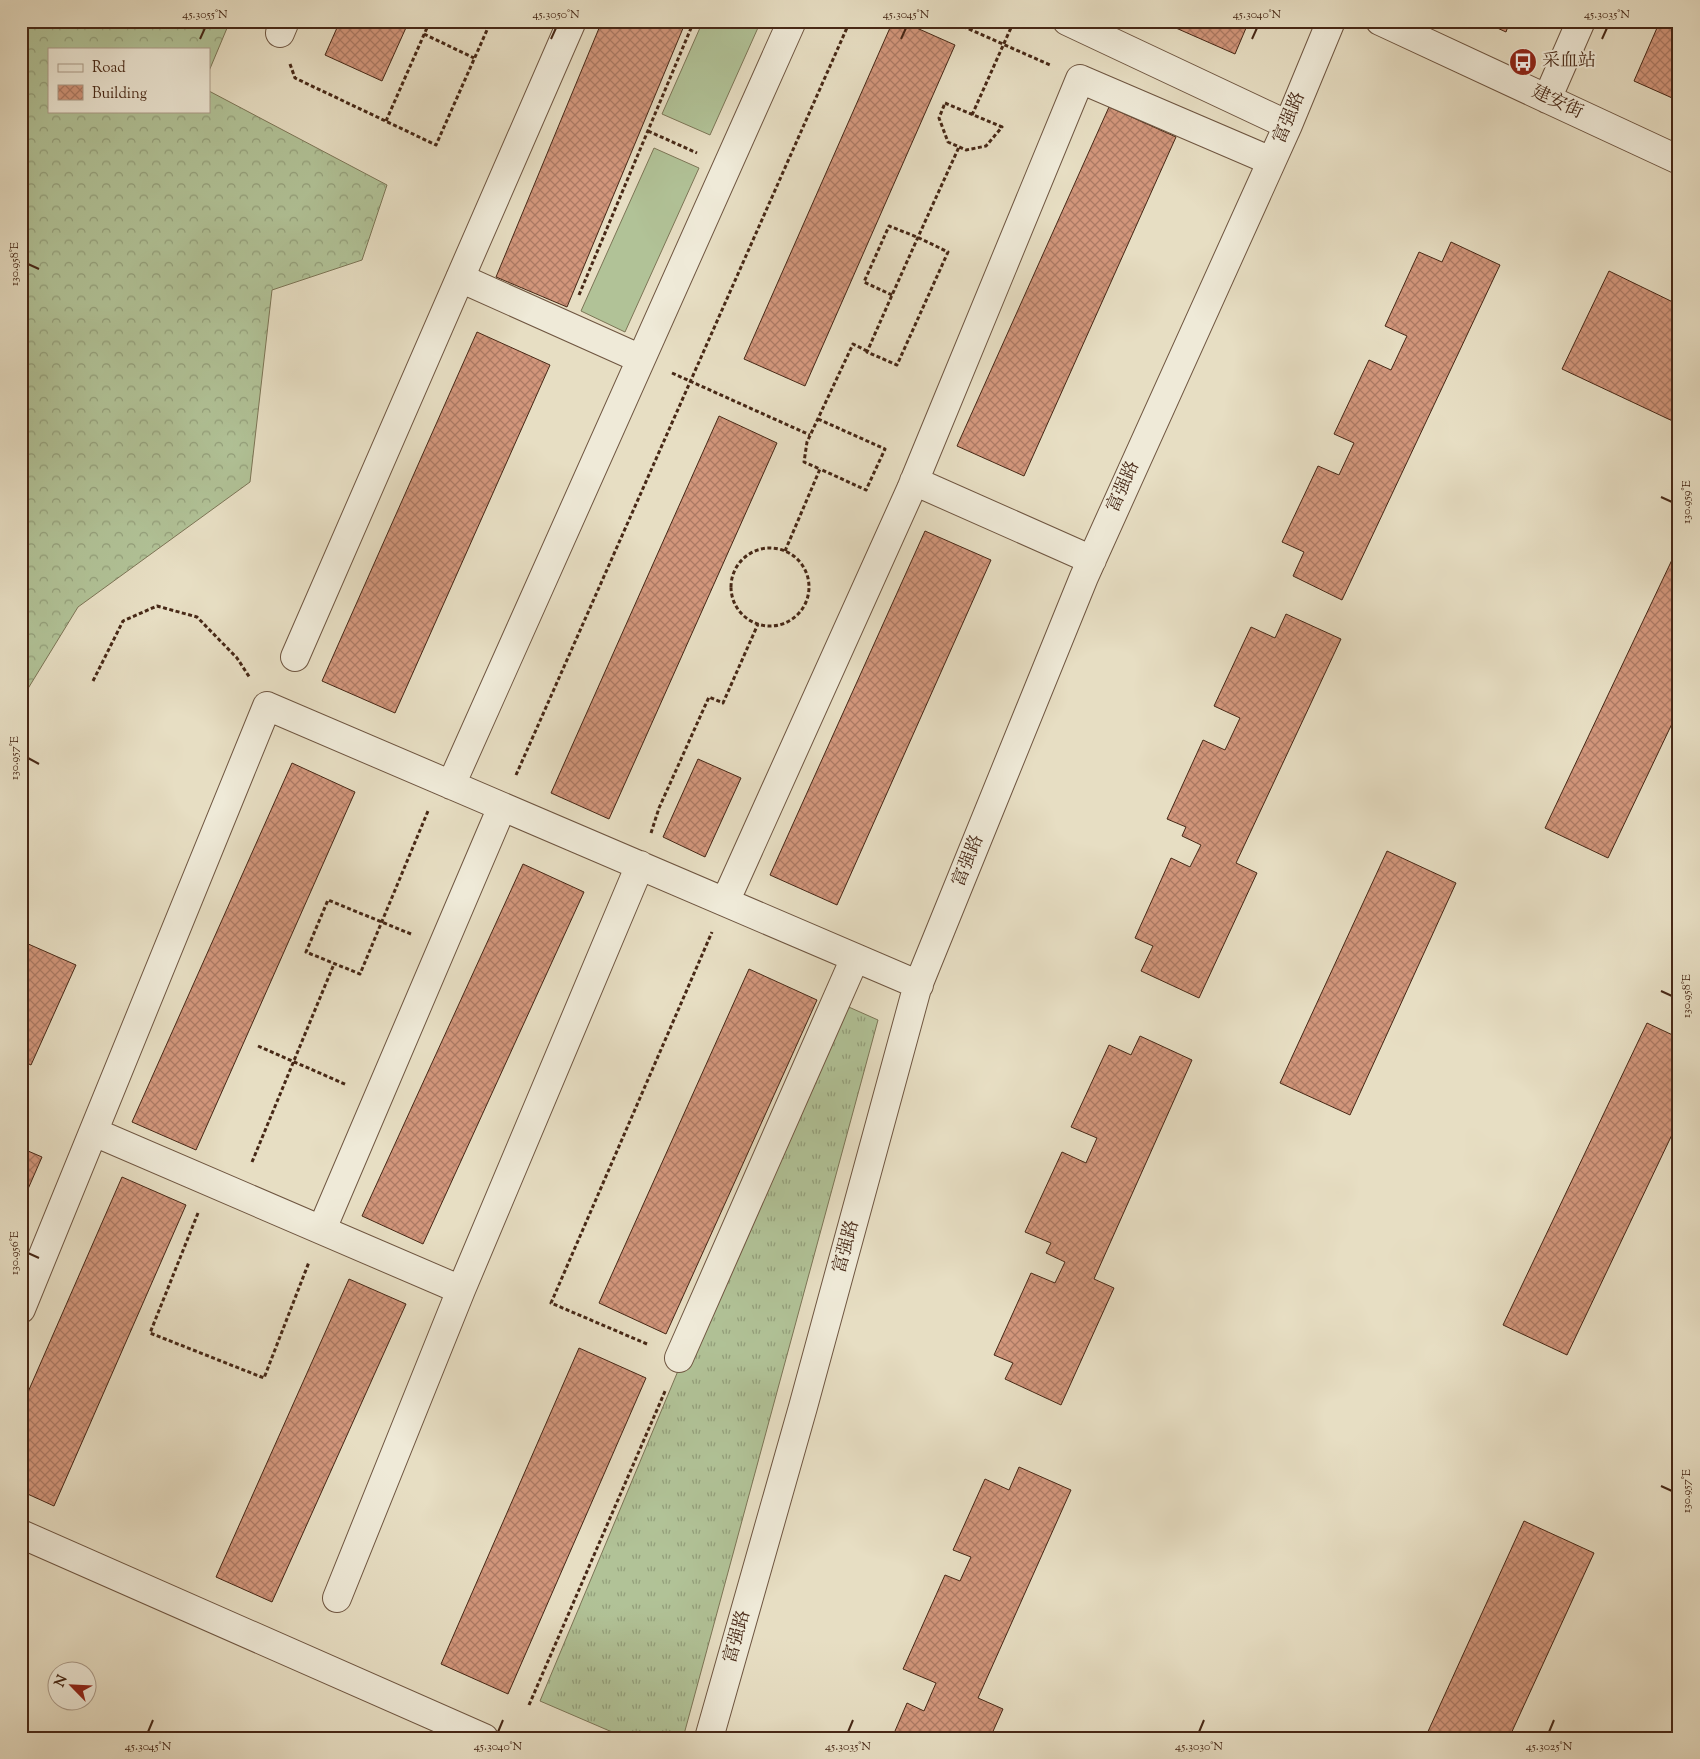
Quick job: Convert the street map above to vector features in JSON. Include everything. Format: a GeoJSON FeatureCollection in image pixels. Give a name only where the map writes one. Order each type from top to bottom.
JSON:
{"type":"FeatureCollection","features":[{"type":"Feature","properties":{"kind":"street"},"geometry":{"type":"LineString","coordinates":[[295,658],[572,21]]}},
{"type":"Feature","properties":{"kind":"street"},"geometry":{"type":"LineString","coordinates":[[451,785],[792,21]]}},
{"type":"Feature","properties":{"kind":"street"},"geometry":{"type":"LineString","coordinates":[[1067,21],[1288,125]]}},
{"type":"Feature","properties":{"kind":"street","name":"富强路"},"geometry":{"type":"LineString","coordinates":[[709,1738],[803,1407],[919,985],[1092,560],[1288,125],[1331,21]]}},
{"type":"Feature","properties":{"kind":"street","name":"建安街"},"geometry":{"type":"LineString","coordinates":[[1380,21],[1679,160]]}},
{"type":"Feature","properties":{"kind":"street"},"geometry":{"type":"LineString","coordinates":[[1547,99],[1581,21]]}},
{"type":"Feature","properties":{"kind":"street"},"geometry":{"type":"LineString","coordinates":[[725,902],[914,480],[1080,79],[1271,161]]}},
{"type":"Feature","properties":{"kind":"street"},"geometry":{"type":"LineString","coordinates":[[460,278],[641,359]]}},
{"type":"Feature","properties":{"kind":"street"},"geometry":{"type":"LineString","coordinates":[[914,480],[1092,560]]}},
{"type":"Feature","properties":{"kind":"street"},"geometry":{"type":"LineString","coordinates":[[21,1309],[267,706],[919,985]]}},
{"type":"Feature","properties":{"kind":"street"},"geometry":{"type":"LineString","coordinates":[[322,1229],[502,807]]}},
{"type":"Feature","properties":{"kind":"street"},"geometry":{"type":"LineString","coordinates":[[337,1598],[461,1290],[640,865]]}},
{"type":"Feature","properties":{"kind":"street"},"geometry":{"type":"LineString","coordinates":[[680,1358],[855,958]]}},
{"type":"Feature","properties":{"kind":"street"},"geometry":{"type":"LineString","coordinates":[[94,1132],[461,1290]]}},
{"type":"Feature","properties":{"kind":"street"},"geometry":{"type":"LineString","coordinates":[[21,1534],[484,1738]]}},
{"type":"Feature","properties":{"kind":"path"},"geometry":{"type":"LineString","coordinates":[[386,122],[430,21]]}},
{"type":"Feature","properties":{"kind":"path"},"geometry":{"type":"LineString","coordinates":[[283,27],[295,78],[436,145],[490,21]]}},
{"type":"Feature","properties":{"kind":"path"},"geometry":{"type":"LineString","coordinates":[[566,326],[694,21]]}},
{"type":"Feature","properties":{"kind":"path"},"geometry":{"type":"LineString","coordinates":[[502,807],[850,21]]}},
{"type":"Feature","properties":{"kind":"path"},"geometry":{"type":"LineString","coordinates":[[951,21],[1048,64]]}},
{"type":"Feature","properties":{"kind":"path"},"geometry":{"type":"LineString","coordinates":[[972,115],[1014,21]]}},
{"type":"Feature","properties":{"kind":"path"},"geometry":{"type":"LineString","coordinates":[[424,34],[474,58]]}},
{"type":"Feature","properties":{"kind":"path"},"geometry":{"type":"LineString","coordinates":[[945,103],[972,115],[1002,127],[986,146],[966,150],[948,142],[939,118],[945,103]]}},
{"type":"Feature","properties":{"kind":"path"},"geometry":{"type":"LineString","coordinates":[[648,131],[727,166]]}},
{"type":"Feature","properties":{"kind":"path"},"geometry":{"type":"LineString","coordinates":[[867,351],[959,147]]}},
{"type":"Feature","properties":{"kind":"path"},"geometry":{"type":"LineString","coordinates":[[818,419],[885,449],[866,490],[804,462],[807,442],[853,344],[897,365],[948,252],[918,237],[889,226],[864,282],[892,295]]}},
{"type":"Feature","properties":{"kind":"path"},"geometry":{"type":"LineString","coordinates":[[641,359],[810,435]]}},
{"type":"Feature","properties":{"kind":"path"},"geometry":{"type":"LineString","coordinates":[[785,551],[820,469]]}},
{"type":"Feature","properties":{"kind":"path"},"geometry":{"type":"LineString","coordinates":[[773,548],[785,551],[797,558],[805,569],[809,581],[809,594],[804,607],[795,617],[784,623],[771,626],[758,624],[746,618],[732,598],[731,585],[734,573],[740,562],[750,554],[761,549],[773,548]]}},
{"type":"Feature","properties":{"kind":"path"},"geometry":{"type":"LineString","coordinates":[[93,681],[123,621],[156,606],[197,617],[237,658],[267,706]]}},
{"type":"Feature","properties":{"kind":"path"},"geometry":{"type":"LineString","coordinates":[[660,808],[709,696],[722,703],[758,624]]}},
{"type":"Feature","properties":{"kind":"path"},"geometry":{"type":"LineString","coordinates":[[414,936],[383,922],[328,900],[306,952],[360,974],[383,922],[424,819]]}},
{"type":"Feature","properties":{"kind":"path"},"geometry":{"type":"LineString","coordinates":[[529,1705],[680,1358],[551,1303],[725,902]]}},
{"type":"Feature","properties":{"kind":"path"},"geometry":{"type":"LineString","coordinates":[[252,1162],[334,964]]}},
{"type":"Feature","properties":{"kind":"path"},"geometry":{"type":"LineString","coordinates":[[258,1046],[352,1087]]}},
{"type":"Feature","properties":{"kind":"path"},"geometry":{"type":"LineString","coordinates":[[210,1182],[150,1334],[264,1378],[322,1229]]}},
{"type":"Feature","properties":{"kind":"green space"},"geometry":{"type":"Polygon","coordinates":[[[21,21],[230,21],[210,69],[210,48],[48,48],[48,112],[210,112],[210,92],[387,185],[362,260],[272,290],[250,482],[78,607],[21,700],[21,21]]]}},
{"type":"Feature","properties":{"kind":"green space"},"geometry":{"type":"Polygon","coordinates":[[[703,21],[761,21],[710,135],[662,114],[703,21]]]}},
{"type":"Feature","properties":{"kind":"green space"},"geometry":{"type":"Polygon","coordinates":[[[654,148],[699,168],[625,332],[581,311],[654,148]]]}},
{"type":"Feature","properties":{"kind":"green space"},"geometry":{"type":"Polygon","coordinates":[[[833,1000],[878,1020],[683,1738],[626,1738],[540,1701],[833,1000]]]}},
{"type":"Feature","properties":{"kind":"building"},"geometry":{"type":"Polygon","coordinates":[[[340,21],[409,21],[382,81],[325,55],[340,21]]]}},
{"type":"Feature","properties":{"kind":"building"},"geometry":{"type":"Polygon","coordinates":[[[602,21],[686,21],[567,307],[496,277],[602,21]]]}},
{"type":"Feature","properties":{"kind":"building"},"geometry":{"type":"Polygon","coordinates":[[[893,21],[901,21],[955,45],[805,386],[744,359],[893,21]]]}},
{"type":"Feature","properties":{"kind":"building"},"geometry":{"type":"Polygon","coordinates":[[[1160,21],[1249,21],[1235,54],[1160,21]]]}},
{"type":"Feature","properties":{"kind":"building"},"geometry":{"type":"Polygon","coordinates":[[[1482,21],[1510,21],[1506,32],[1482,21]]]}},
{"type":"Feature","properties":{"kind":"building"},"geometry":{"type":"Polygon","coordinates":[[[1660,21],[1679,21],[1679,101],[1634,81],[1660,21]]]}},
{"type":"Feature","properties":{"kind":"building"},"geometry":{"type":"Polygon","coordinates":[[[1109,107],[1176,137],[1024,476],[957,446],[1109,107]]]}},
{"type":"Feature","properties":{"kind":"building"},"geometry":{"type":"Polygon","coordinates":[[[1451,242],[1500,265],[1342,600],[1293,576],[1304,552],[1282,542],[1318,466],[1339,475],[1354,443],[1334,434],[1369,360],[1391,370],[1407,336],[1385,326],[1419,252],[1442,262],[1451,242]]]}},
{"type":"Feature","properties":{"kind":"building"},"geometry":{"type":"Polygon","coordinates":[[[1609,271],[1679,305],[1679,424],[1562,369],[1609,271]]]}},
{"type":"Feature","properties":{"kind":"building"},"geometry":{"type":"Polygon","coordinates":[[[477,332],[550,365],[395,713],[322,681],[477,332]]]}},
{"type":"Feature","properties":{"kind":"building"},"geometry":{"type":"Polygon","coordinates":[[[719,416],[777,443],[609,819],[551,793],[719,416]]]}},
{"type":"Feature","properties":{"kind":"building"},"geometry":{"type":"Polygon","coordinates":[[[925,531],[991,560],[837,905],[770,875],[925,531]]]}},
{"type":"Feature","properties":{"kind":"building"},"geometry":{"type":"Polygon","coordinates":[[[1679,545],[1679,709],[1608,858],[1545,828],[1679,545]]]}},
{"type":"Feature","properties":{"kind":"building"},"geometry":{"type":"Polygon","coordinates":[[[1286,614],[1341,639],[1236,863],[1257,873],[1199,998],[1141,971],[1153,946],[1135,938],[1171,858],[1190,867],[1201,845],[1182,836],[1186,827],[1167,819],[1203,740],[1225,750],[1240,718],[1214,706],[1251,627],[1275,638],[1286,614]]]}},
{"type":"Feature","properties":{"kind":"building"},"geometry":{"type":"Polygon","coordinates":[[[698,759],[741,778],[705,857],[663,837],[698,759]]]}},
{"type":"Feature","properties":{"kind":"building"},"geometry":{"type":"Polygon","coordinates":[[[292,763],[355,792],[196,1150],[132,1122],[292,763]]]}},
{"type":"Feature","properties":{"kind":"building"},"geometry":{"type":"Polygon","coordinates":[[[1387,851],[1456,883],[1350,1115],[1280,1083],[1387,851]]]}},
{"type":"Feature","properties":{"kind":"building"},"geometry":{"type":"Polygon","coordinates":[[[523,864],[584,892],[423,1244],[362,1216],[523,864]]]}},
{"type":"Feature","properties":{"kind":"building"},"geometry":{"type":"Polygon","coordinates":[[[26,943],[76,965],[31,1065],[21,1060],[21,954],[26,943]]]}},
{"type":"Feature","properties":{"kind":"building"},"geometry":{"type":"Polygon","coordinates":[[[749,969],[817,1000],[666,1334],[599,1303],[749,969]]]}},
{"type":"Feature","properties":{"kind":"building"},"geometry":{"type":"Polygon","coordinates":[[[1647,1023],[1679,1038],[1679,1120],[1567,1355],[1503,1325],[1647,1023]]]}},
{"type":"Feature","properties":{"kind":"building"},"geometry":{"type":"Polygon","coordinates":[[[1140,1036],[1192,1060],[1094,1279],[1114,1288],[1061,1405],[1005,1379],[1013,1363],[994,1355],[1031,1273],[1055,1283],[1065,1262],[1046,1253],[1051,1243],[1025,1232],[1062,1152],[1086,1163],[1097,1138],[1071,1127],[1109,1045],[1131,1055],[1140,1036]]]}},
{"type":"Feature","properties":{"kind":"building"},"geometry":{"type":"Polygon","coordinates":[[[21,1148],[42,1157],[21,1205],[21,1148]]]}},
{"type":"Feature","properties":{"kind":"building"},"geometry":{"type":"Polygon","coordinates":[[[122,1177],[186,1205],[54,1506],[21,1491],[21,1408],[122,1177]]]}},
{"type":"Feature","properties":{"kind":"building"},"geometry":{"type":"Polygon","coordinates":[[[349,1279],[406,1304],[272,1602],[216,1577],[349,1279]]]}},
{"type":"Feature","properties":{"kind":"building"},"geometry":{"type":"Polygon","coordinates":[[[579,1348],[646,1378],[508,1694],[441,1664],[579,1348]]]}},
{"type":"Feature","properties":{"kind":"building"},"geometry":{"type":"Polygon","coordinates":[[[1019,1467],[1071,1490],[978,1698],[1003,1709],[990,1738],[892,1738],[907,1703],[924,1711],[936,1683],[903,1669],[945,1575],[960,1581],[971,1557],[953,1550],[985,1479],[1009,1490],[1019,1467]]]}},
{"type":"Feature","properties":{"kind":"building"},"geometry":{"type":"Polygon","coordinates":[[[1524,1521],[1594,1553],[1509,1738],[1425,1738],[1524,1521]]]}},
{"type":"Feature","properties":{"kind":"place","name":"采血站"},"geometry":{"type":"Point","coordinates":[1523,62]}}]}
